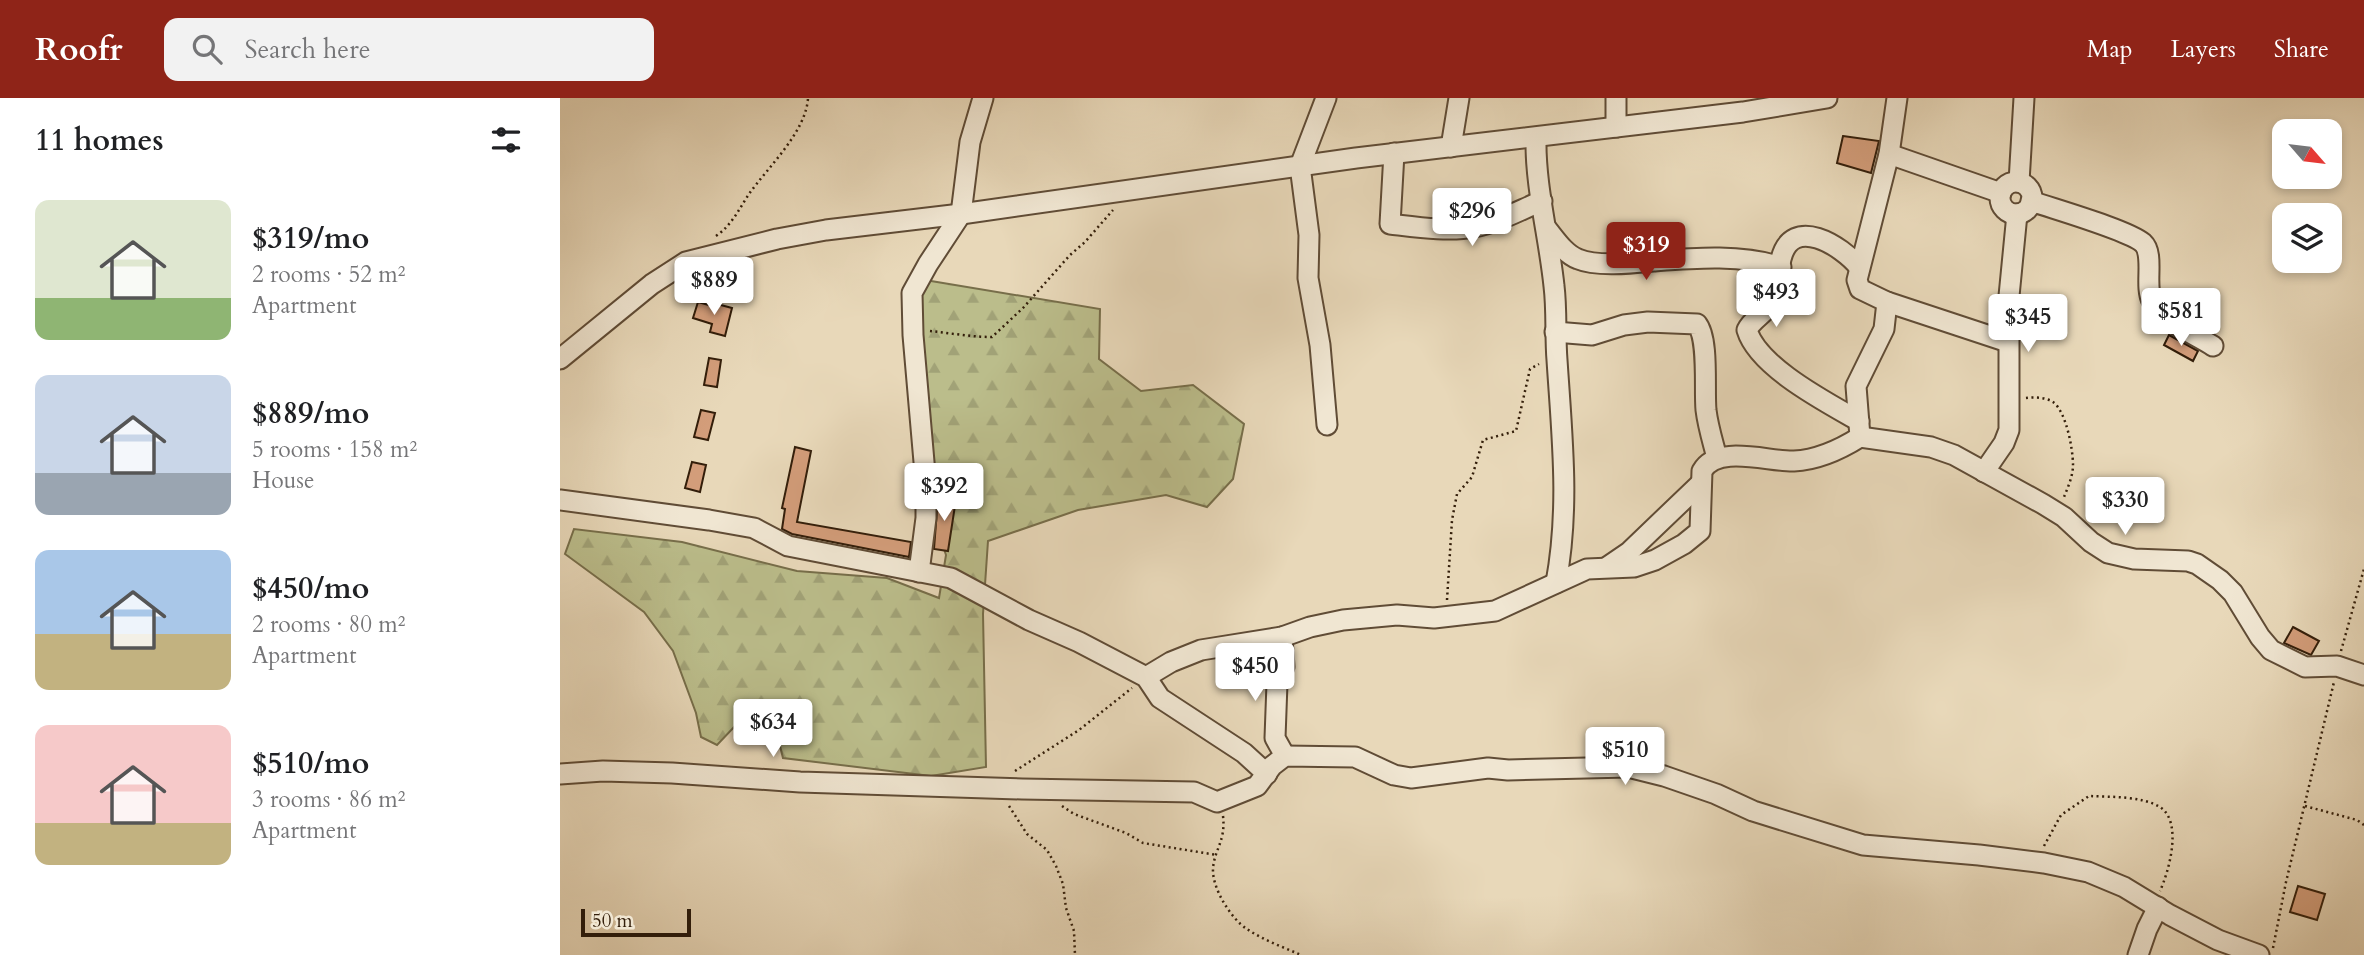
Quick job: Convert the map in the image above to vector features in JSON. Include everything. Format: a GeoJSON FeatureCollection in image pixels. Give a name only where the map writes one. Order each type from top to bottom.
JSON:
{"type":"FeatureCollection","features":[{"type":"Feature","properties":{"kind":"street"},"geometry":{"type":"LineString","coordinates":[[919,572],[926,519],[926,485],[912,330],[912,293],[961,214],[970,142],[984,98]]}},
{"type":"Feature","properties":{"kind":"street"},"geometry":{"type":"LineString","coordinates":[[1326,98],[1300,166],[1309,235],[1308,278],[1320,345],[1327,425]]}},
{"type":"Feature","properties":{"kind":"street"},"geometry":{"type":"LineString","coordinates":[[1451,147],[1459,98]]}},
{"type":"Feature","properties":{"kind":"street"},"geometry":{"type":"LineString","coordinates":[[1616,98],[1616,127]]}},
{"type":"Feature","properties":{"kind":"street"},"geometry":{"type":"LineString","coordinates":[[560,359],[652,284],[686,262],[827,230],[961,214],[1394,153],[1536,138],[1827,98]]}},
{"type":"Feature","properties":{"kind":"street"},"geometry":{"type":"LineString","coordinates":[[1897,98],[1889,154],[1859,267],[1857,280],[1860,289],[1887,303],[2008,342]]}},
{"type":"Feature","properties":{"kind":"street"},"geometry":{"type":"LineString","coordinates":[[2019,181],[2024,98]]}},
{"type":"Feature","properties":{"kind":"street"},"geometry":{"type":"LineString","coordinates":[[1536,138],[1536,162],[1554,288],[1555,337],[1566,473],[1561,558],[1556,583]]}},
{"type":"Feature","properties":{"kind":"street"},"geometry":{"type":"LineString","coordinates":[[1394,153],[1390,225],[1471,228],[1542,201]]}},
{"type":"Feature","properties":{"kind":"street"},"geometry":{"type":"LineString","coordinates":[[1889,154],[2001,193]]}},
{"type":"Feature","properties":{"kind":"street"},"geometry":{"type":"LineString","coordinates":[[2019,181],[2004,187],[2000,202],[2004,208],[2024,207],[2118,232],[2144,244],[2148,251],[2149,286],[2154,304],[2173,322],[2213,346]]}},
{"type":"Feature","properties":{"kind":"street"},"geometry":{"type":"LineString","coordinates":[[1984,472],[2004,443],[2009,430],[2008,342],[2011,272],[2024,207],[2031,191],[2019,181]]}},
{"type":"Feature","properties":{"kind":"street"},"geometry":{"type":"LineString","coordinates":[[1547,229],[1567,251],[1578,259],[1592,262],[1627,263],[1690,258],[1751,260],[1781,267]]}},
{"type":"Feature","properties":{"kind":"street"},"geometry":{"type":"LineString","coordinates":[[1859,267],[1841,250],[1821,239],[1806,236],[1790,244],[1781,258],[1776,293],[1770,306],[1750,323],[1747,330],[1760,351],[1785,375],[1859,429],[1931,447],[2007,483],[2064,517],[2091,542],[2108,553],[2134,559],[2188,561],[2208,570],[2233,593],[2271,650],[2305,667],[2337,666],[2364,675]]}},
{"type":"Feature","properties":{"kind":"street"},"geometry":{"type":"LineString","coordinates":[[1859,429],[1856,386],[1884,329],[1887,303]]}},
{"type":"Feature","properties":{"kind":"street"},"geometry":{"type":"LineString","coordinates":[[1555,337],[1592,335],[1624,325],[1648,322],[1697,324],[1701,330],[1704,352],[1706,410],[1717,458]]}},
{"type":"Feature","properties":{"kind":"street"},"geometry":{"type":"LineString","coordinates":[[1146,677],[1171,662],[1201,650],[1282,637],[1310,627],[1364,617],[1446,617],[1494,611],[1587,569],[1634,567],[1655,560],[1684,544],[1700,531],[1701,482],[1705,466],[1717,458],[1738,456],[1795,461],[1816,458],[1859,429]]}},
{"type":"Feature","properties":{"kind":"street"},"geometry":{"type":"LineString","coordinates":[[1606,568],[1629,552],[1701,482]]}},
{"type":"Feature","properties":{"kind":"street"},"geometry":{"type":"LineString","coordinates":[[560,500],[754,528],[788,547],[951,579],[1146,677],[1160,698],[1244,753],[1267,774]]}},
{"type":"Feature","properties":{"kind":"street"},"geometry":{"type":"LineString","coordinates":[[1282,637],[1284,667],[1277,683],[1275,738],[1285,756]]}},
{"type":"Feature","properties":{"kind":"street"},"geometry":{"type":"LineString","coordinates":[[560,774],[603,771],[672,773],[800,782],[1004,781],[1041,789],[1194,792],[1216,802],[1257,786],[1272,765],[1285,756],[1355,757],[1394,775],[1411,778],[1488,768],[1508,770],[1628,767],[1664,776],[1716,794],[1753,811],[1863,845],[2030,861],[2088,872],[2124,887],[2218,940],[2259,955]]}},
{"type":"Feature","properties":{"kind":"street"},"geometry":{"type":"LineString","coordinates":[[2138,955],[2156,906]]}},
{"type":"Feature","properties":{"kind":"path"},"geometry":{"type":"LineString","coordinates":[[708,242],[725,230],[794,134],[808,98]]}},
{"type":"Feature","properties":{"kind":"path"},"geometry":{"type":"LineString","coordinates":[[912,330],[992,337],[1085,242],[1129,191]]}},
{"type":"Feature","properties":{"kind":"path"},"geometry":{"type":"LineString","coordinates":[[1446,617],[1451,520],[1457,494],[1472,477],[1483,440],[1516,431],[1530,369],[1544,361],[1555,337]]}},
{"type":"Feature","properties":{"kind":"path"},"geometry":{"type":"LineString","coordinates":[[2009,402],[2035,397],[2051,400],[2059,408],[2071,445],[2073,465],[2071,480],[2057,513]]}},
{"type":"Feature","properties":{"kind":"path"},"geometry":{"type":"LineString","coordinates":[[2272,955],[2286,883],[2337,666],[2364,569]]}},
{"type":"Feature","properties":{"kind":"path"},"geometry":{"type":"LineString","coordinates":[[1075,955],[1074,931],[1056,866],[1047,850],[1027,834],[1004,781],[1079,730],[1146,677]]}},
{"type":"Feature","properties":{"kind":"path"},"geometry":{"type":"LineString","coordinates":[[1041,789],[1067,811],[1126,833],[1143,843],[1217,855]]}},
{"type":"Feature","properties":{"kind":"path"},"geometry":{"type":"LineString","coordinates":[[2030,861],[2051,837],[2061,815],[2089,796],[2143,801],[2160,807],[2168,815],[2173,832],[2170,859],[2156,906]]}},
{"type":"Feature","properties":{"kind":"path"},"geometry":{"type":"LineString","coordinates":[[1216,802],[1222,812],[1224,826],[1223,840],[1213,868],[1215,883],[1223,903],[1245,928],[1301,955]]}},
{"type":"Feature","properties":{"kind":"path"},"geometry":{"type":"LineString","coordinates":[[2304,806],[2357,820],[2364,825]]}},
{"type":"Feature","properties":{"kind":"green space"},"geometry":{"type":"Polygon","coordinates":[[[925,280],[1100,309],[1099,359],[1141,391],[1193,385],[1244,424],[1233,479],[1207,507],[1166,495],[1078,510],[988,541],[983,614],[986,767],[931,776],[783,758],[772,714],[755,705],[717,745],[701,737],[696,713],[673,651],[644,612],[565,554],[574,529],[682,542],[797,571],[887,578],[939,598],[946,555],[926,495],[907,303],[925,280]]]}},
{"type":"Feature","properties":{"kind":"building"},"geometry":{"type":"Polygon","coordinates":[[[1843,136],[1879,141],[1871,173],[1837,163],[1843,136]]]}},
{"type":"Feature","properties":{"kind":"building"},"geometry":{"type":"Polygon","coordinates":[[[698,302],[732,308],[725,336],[710,332],[712,324],[693,318],[698,302]]]}},
{"type":"Feature","properties":{"kind":"building"},"geometry":{"type":"Polygon","coordinates":[[[2169,335],[2198,351],[2193,361],[2164,345],[2169,335]]]}},
{"type":"Feature","properties":{"kind":"building"},"geometry":{"type":"Polygon","coordinates":[[[709,358],[721,360],[717,387],[704,385],[709,358]]]}},
{"type":"Feature","properties":{"kind":"building"},"geometry":{"type":"Polygon","coordinates":[[[701,410],[715,413],[708,440],[694,437],[701,410]]]}},
{"type":"Feature","properties":{"kind":"building"},"geometry":{"type":"Polygon","coordinates":[[[795,447],[811,451],[797,522],[911,542],[909,557],[792,534],[782,529],[785,509],[782,508],[795,447]]]}},
{"type":"Feature","properties":{"kind":"building"},"geometry":{"type":"Polygon","coordinates":[[[692,462],[706,465],[700,492],[685,488],[692,462]]]}},
{"type":"Feature","properties":{"kind":"building"},"geometry":{"type":"Polygon","coordinates":[[[938,497],[956,499],[948,551],[934,549],[938,497]]]}},
{"type":"Feature","properties":{"kind":"building"},"geometry":{"type":"Polygon","coordinates":[[[2293,627],[2319,641],[2311,655],[2284,643],[2293,627]]]}},
{"type":"Feature","properties":{"kind":"building"},"geometry":{"type":"Polygon","coordinates":[[[2298,886],[2325,894],[2317,920],[2290,912],[2298,886]]]}}]}
